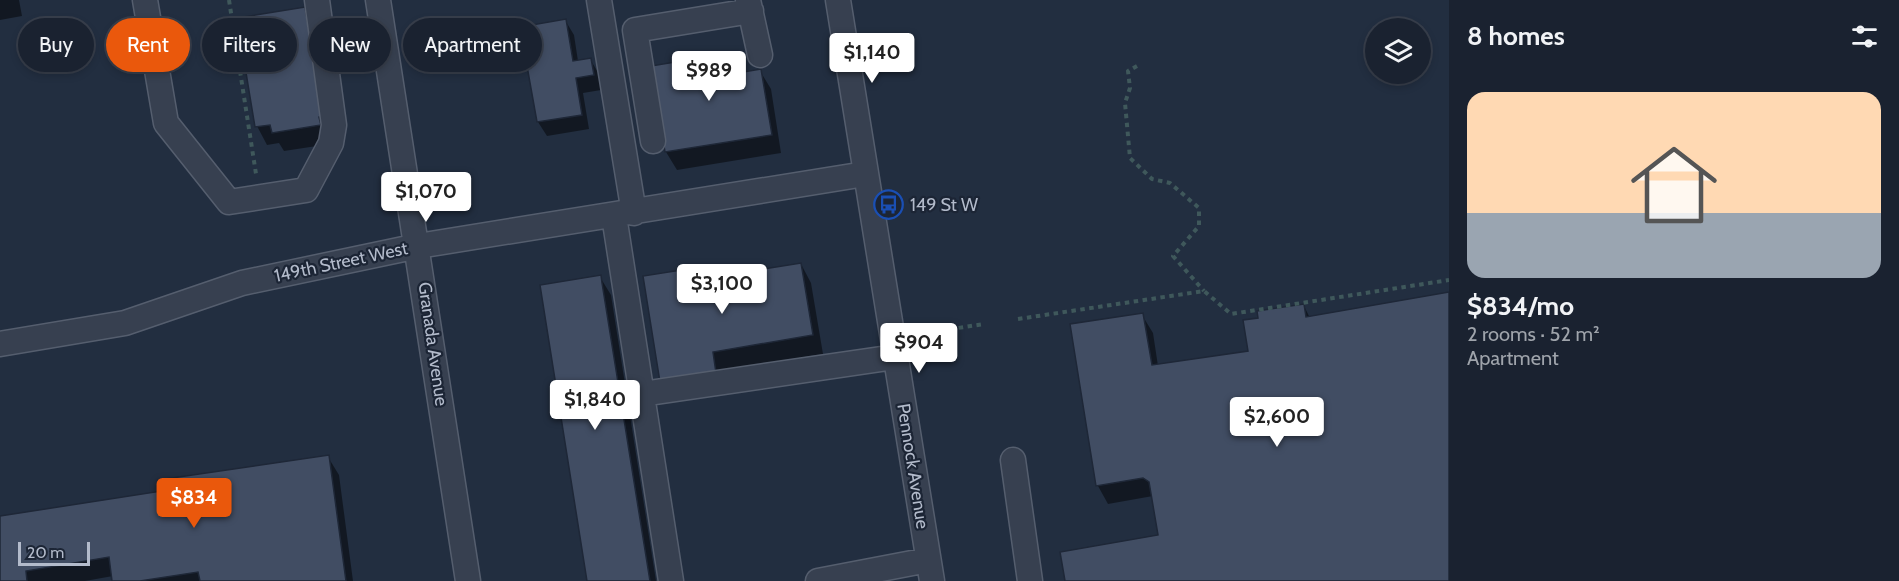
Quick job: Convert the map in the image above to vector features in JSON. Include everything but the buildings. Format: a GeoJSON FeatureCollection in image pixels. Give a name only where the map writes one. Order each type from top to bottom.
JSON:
{"type":"FeatureCollection","features":[{"type":"Feature","properties":{"kind":"street"},"geometry":{"type":"LineString","coordinates":[[145,0],[166,123],[229,202],[306,190],[331,143],[334,125],[317,0]]}},
{"type":"Feature","properties":{"kind":"street","name":"Granada Avenue"},"geometry":{"type":"LineString","coordinates":[[378,0],[418,246],[468,581]]}},
{"type":"Feature","properties":{"kind":"street"},"geometry":{"type":"LineString","coordinates":[[599,0],[614,91],[642,394],[671,581]]}},
{"type":"Feature","properties":{"kind":"street","name":"Pennock Avenue"},"geometry":{"type":"LineString","coordinates":[[838,0],[930,571]]}},
{"type":"Feature","properties":{"kind":"street"},"geometry":{"type":"LineString","coordinates":[[653,141],[635,30],[750,5],[760,56]]}},
{"type":"Feature","properties":{"kind":"street"},"geometry":{"type":"LineString","coordinates":[[614,91],[644,86]]}},
{"type":"Feature","properties":{"kind":"street","name":"149th Street West"},"geometry":{"type":"LineString","coordinates":[[0,344],[125,323],[242,283],[418,246],[865,174]]}},
{"type":"Feature","properties":{"kind":"street"},"geometry":{"type":"LineString","coordinates":[[642,394],[895,357]]}},
{"type":"Feature","properties":{"kind":"street"},"geometry":{"type":"LineString","coordinates":[[1013,460],[1030,581]]}},
{"type":"Feature","properties":{"kind":"street"},"geometry":{"type":"LineString","coordinates":[[818,581],[930,571]]}},
{"type":"Feature","properties":{"kind":"path"},"geometry":{"type":"LineString","coordinates":[[229,0],[259,197]]}},
{"type":"Feature","properties":{"kind":"path"},"geometry":{"type":"LineString","coordinates":[[1137,66],[1128,70],[1130,88],[1125,103],[1131,158],[1152,179],[1170,183],[1199,208],[1199,226],[1173,256],[1204,291],[1231,314],[1449,280]]}},
{"type":"Feature","properties":{"kind":"path"},"geometry":{"type":"LineString","coordinates":[[1018,319],[1204,291]]}},
{"type":"Feature","properties":{"kind":"path"},"geometry":{"type":"LineString","coordinates":[[932,332],[984,324]]}},
{"type":"Feature","properties":{"kind":"place","name":"149 St W"},"geometry":{"type":"Point","coordinates":[889,205]}}]}
